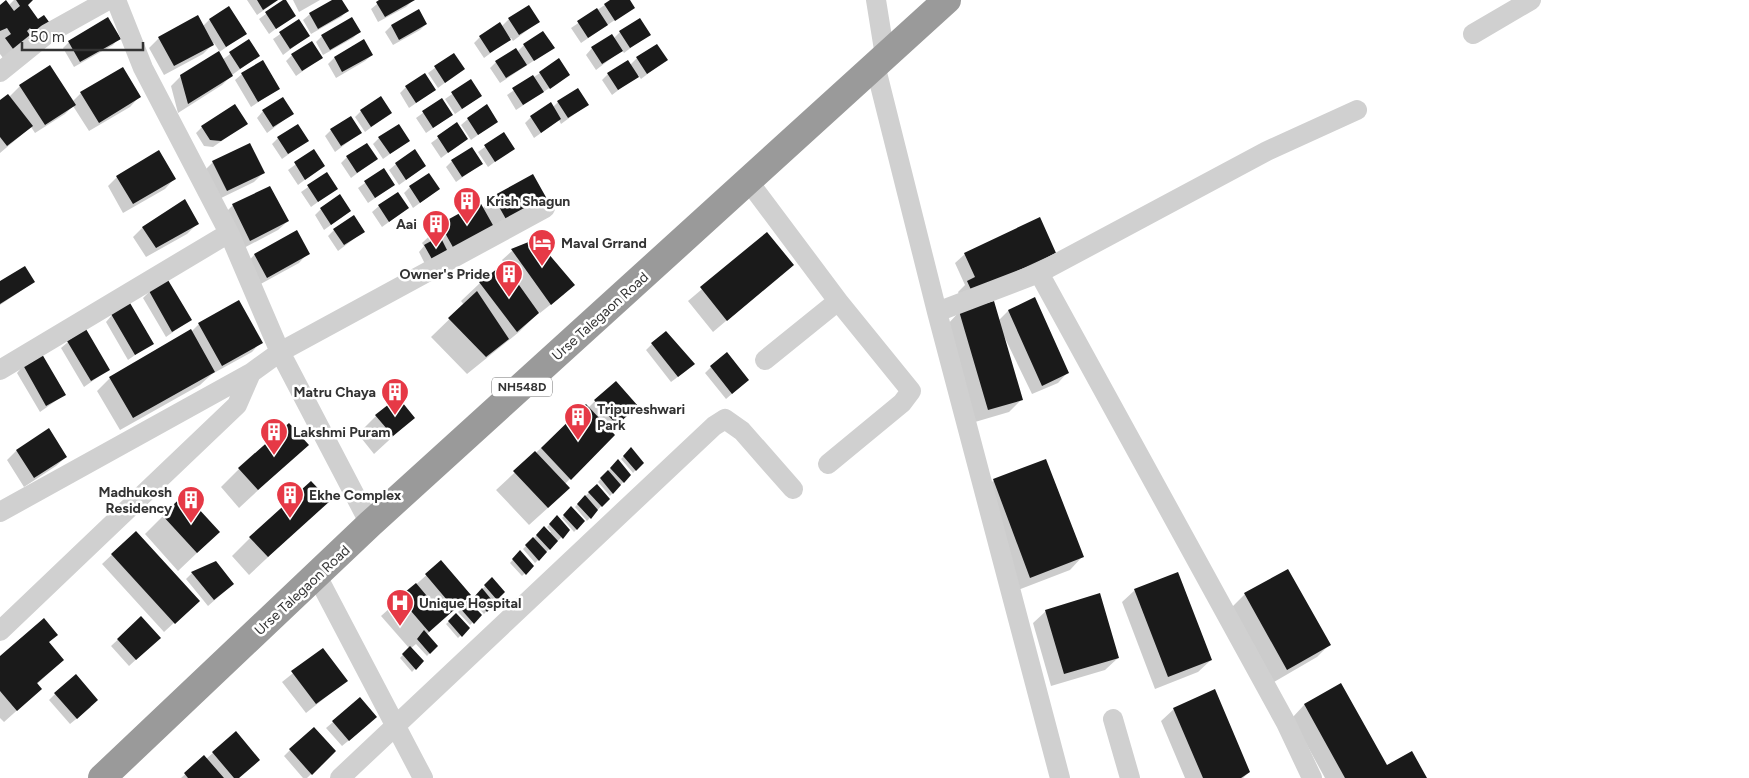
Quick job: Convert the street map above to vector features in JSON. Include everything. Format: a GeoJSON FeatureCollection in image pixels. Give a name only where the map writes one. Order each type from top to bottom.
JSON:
{"type":"FeatureCollection","features":[{"type":"Feature","properties":{"kind":"highway","name":"Urse Talegaon Road"},"geometry":{"type":"LineString","coordinates":[[102,778],[370,524],[947,0]]}},
{"type":"Feature","properties":{"kind":"street"},"geometry":{"type":"LineString","coordinates":[[0,72],[47,34],[108,0]]}},
{"type":"Feature","properties":{"kind":"street"},"geometry":{"type":"LineString","coordinates":[[116,0],[144,68],[229,233],[280,352],[370,524]]}},
{"type":"Feature","properties":{"kind":"street"},"geometry":{"type":"LineString","coordinates":[[876,0],[880,61],[937,312],[1060,778]]}},
{"type":"Feature","properties":{"kind":"street"},"geometry":{"type":"LineString","coordinates":[[1473,34],[1531,0]]}},
{"type":"Feature","properties":{"kind":"street"},"geometry":{"type":"LineString","coordinates":[[937,312],[1039,273],[1267,151],[1357,110]]}},
{"type":"Feature","properties":{"kind":"street"},"geometry":{"type":"LineString","coordinates":[[748,182],[838,301],[911,391],[902,403],[828,464]]}},
{"type":"Feature","properties":{"kind":"street"},"geometry":{"type":"LineString","coordinates":[[0,512],[251,373],[280,352],[545,208]]}},
{"type":"Feature","properties":{"kind":"street"},"geometry":{"type":"LineString","coordinates":[[3,365],[229,233]]}},
{"type":"Feature","properties":{"kind":"street"},"geometry":{"type":"LineString","coordinates":[[1039,273],[1286,723],[1312,778]]}},
{"type":"Feature","properties":{"kind":"street"},"geometry":{"type":"LineString","coordinates":[[765,360],[838,301]]}},
{"type":"Feature","properties":{"kind":"street"},"geometry":{"type":"LineString","coordinates":[[0,631],[237,406],[251,373]]}},
{"type":"Feature","properties":{"kind":"street"},"geometry":{"type":"LineString","coordinates":[[340,778],[714,426],[724,419],[742,431],[793,489]]}},
{"type":"Feature","properties":{"kind":"street"},"geometry":{"type":"LineString","coordinates":[[317,576],[423,778]]}},
{"type":"Feature","properties":{"kind":"street"},"geometry":{"type":"LineString","coordinates":[[1113,719],[1130,778]]}},
{"type":"Feature","properties":{"kind":"building"},"geometry":{"type":"Polygon","coordinates":[[[6,0],[14,11],[20,6],[16,0],[33,0],[28,5],[38,19],[44,15],[52,26],[37,38],[30,28],[27,31],[34,41],[16,53],[5,38],[11,34],[7,28],[0,31],[0,5],[6,0]]]}},
{"type":"Feature","properties":{"kind":"building"},"geometry":{"type":"Polygon","coordinates":[[[257,0],[278,0],[263,10],[257,0]]]}},
{"type":"Feature","properties":{"kind":"building"},"geometry":{"type":"Polygon","coordinates":[[[286,0],[296,16],[276,29],[265,12],[286,0]]]}},
{"type":"Feature","properties":{"kind":"building"},"geometry":{"type":"Polygon","coordinates":[[[332,0],[342,0],[349,11],[318,29],[309,13],[332,0]]]}},
{"type":"Feature","properties":{"kind":"building"},"geometry":{"type":"Polygon","coordinates":[[[379,0],[415,0],[385,17],[376,2],[379,0]]]}},
{"type":"Feature","properties":{"kind":"building"},"geometry":{"type":"Polygon","coordinates":[[[610,0],[630,0],[635,8],[615,21],[604,4],[610,0]]]}},
{"type":"Feature","properties":{"kind":"building"},"geometry":{"type":"Polygon","coordinates":[[[529,5],[540,22],[519,35],[508,18],[529,5]]]}},
{"type":"Feature","properties":{"kind":"building"},"geometry":{"type":"Polygon","coordinates":[[[229,6],[247,34],[226,47],[209,19],[229,6]]]}},
{"type":"Feature","properties":{"kind":"building"},"geometry":{"type":"Polygon","coordinates":[[[597,8],[608,25],[588,38],[577,21],[597,8]]]}},
{"type":"Feature","properties":{"kind":"building"},"geometry":{"type":"Polygon","coordinates":[[[419,9],[427,24],[399,40],[391,25],[419,9]]]}},
{"type":"Feature","properties":{"kind":"building"},"geometry":{"type":"Polygon","coordinates":[[[198,15],[214,45],[174,66],[158,37],[198,15]]]}},
{"type":"Feature","properties":{"kind":"building"},"geometry":{"type":"Polygon","coordinates":[[[108,17],[121,39],[80,62],[68,41],[108,17]]]}},
{"type":"Feature","properties":{"kind":"building"},"geometry":{"type":"Polygon","coordinates":[[[352,17],[361,32],[330,50],[321,35],[352,17]]]}},
{"type":"Feature","properties":{"kind":"building"},"geometry":{"type":"Polygon","coordinates":[[[640,18],[651,35],[630,48],[619,31],[640,18]]]}},
{"type":"Feature","properties":{"kind":"building"},"geometry":{"type":"Polygon","coordinates":[[[299,19],[310,36],[290,49],[279,32],[299,19]]]}},
{"type":"Feature","properties":{"kind":"building"},"geometry":{"type":"Polygon","coordinates":[[[500,22],[511,40],[490,53],[479,36],[500,22]]]}},
{"type":"Feature","properties":{"kind":"building"},"geometry":{"type":"Polygon","coordinates":[[[543,31],[555,48],[534,61],[523,44],[543,31]]]}},
{"type":"Feature","properties":{"kind":"building"},"geometry":{"type":"Polygon","coordinates":[[[612,34],[623,51],[602,64],[591,47],[612,34]]]}},
{"type":"Feature","properties":{"kind":"building"},"geometry":{"type":"Polygon","coordinates":[[[249,39],[260,56],[240,69],[229,52],[249,39]]]}},
{"type":"Feature","properties":{"kind":"building"},"geometry":{"type":"Polygon","coordinates":[[[364,39],[373,55],[342,72],[334,57],[364,39]]]}},
{"type":"Feature","properties":{"kind":"building"},"geometry":{"type":"Polygon","coordinates":[[[312,41],[323,58],[302,71],[291,54],[312,41]]]}},
{"type":"Feature","properties":{"kind":"building"},"geometry":{"type":"Polygon","coordinates":[[[657,44],[668,60],[647,74],[636,57],[657,44]]]}},
{"type":"Feature","properties":{"kind":"building"},"geometry":{"type":"Polygon","coordinates":[[[516,48],[527,65],[506,78],[495,61],[516,48]]]}},
{"type":"Feature","properties":{"kind":"building"},"geometry":{"type":"Polygon","coordinates":[[[219,51],[233,76],[188,104],[180,75],[219,51]]]}},
{"type":"Feature","properties":{"kind":"building"},"geometry":{"type":"Polygon","coordinates":[[[454,53],[465,69],[445,83],[434,66],[454,53]]]}},
{"type":"Feature","properties":{"kind":"building"},"geometry":{"type":"Polygon","coordinates":[[[559,58],[570,75],[550,89],[539,72],[559,58]]]}},
{"type":"Feature","properties":{"kind":"building"},"geometry":{"type":"Polygon","coordinates":[[[263,60],[280,89],[258,102],[241,73],[263,60]]]}},
{"type":"Feature","properties":{"kind":"building"},"geometry":{"type":"Polygon","coordinates":[[[628,60],[639,77],[618,90],[607,73],[628,60]]]}},
{"type":"Feature","properties":{"kind":"building"},"geometry":{"type":"Polygon","coordinates":[[[50,65],[76,105],[45,125],[19,85],[50,65]]]}},
{"type":"Feature","properties":{"kind":"building"},"geometry":{"type":"Polygon","coordinates":[[[123,67],[141,97],[99,123],[80,92],[123,67]]]}},
{"type":"Feature","properties":{"kind":"building"},"geometry":{"type":"Polygon","coordinates":[[[425,73],[436,90],[416,103],[405,86],[425,73]]]}},
{"type":"Feature","properties":{"kind":"building"},"geometry":{"type":"Polygon","coordinates":[[[533,75],[544,92],[523,105],[512,88],[533,75]]]}},
{"type":"Feature","properties":{"kind":"building"},"geometry":{"type":"Polygon","coordinates":[[[471,79],[482,96],[462,109],[451,92],[471,79]]]}},
{"type":"Feature","properties":{"kind":"building"},"geometry":{"type":"Polygon","coordinates":[[[578,88],[589,105],[568,118],[557,101],[578,88]]]}},
{"type":"Feature","properties":{"kind":"building"},"geometry":{"type":"Polygon","coordinates":[[[8,94],[33,126],[7,146],[0,137],[0,100],[8,94]]]}},
{"type":"Feature","properties":{"kind":"building"},"geometry":{"type":"Polygon","coordinates":[[[381,96],[392,113],[371,127],[360,110],[381,96]]]}},
{"type":"Feature","properties":{"kind":"building"},"geometry":{"type":"Polygon","coordinates":[[[283,97],[294,114],[273,127],[262,110],[283,97]]]}},
{"type":"Feature","properties":{"kind":"building"},"geometry":{"type":"Polygon","coordinates":[[[442,98],[453,115],[433,128],[422,111],[442,98]]]}},
{"type":"Feature","properties":{"kind":"building"},"geometry":{"type":"Polygon","coordinates":[[[551,102],[561,119],[541,133],[530,116],[551,102]]]}},
{"type":"Feature","properties":{"kind":"building"},"geometry":{"type":"Polygon","coordinates":[[[235,104],[248,124],[221,141],[210,140],[201,126],[235,104]]]}},
{"type":"Feature","properties":{"kind":"building"},"geometry":{"type":"Polygon","coordinates":[[[487,104],[498,122],[478,135],[467,118],[487,104]]]}},
{"type":"Feature","properties":{"kind":"building"},"geometry":{"type":"Polygon","coordinates":[[[351,116],[362,133],[341,146],[330,129],[351,116]]]}},
{"type":"Feature","properties":{"kind":"building"},"geometry":{"type":"Polygon","coordinates":[[[457,122],[468,139],[448,153],[437,136],[457,122]]]}},
{"type":"Feature","properties":{"kind":"building"},"geometry":{"type":"Polygon","coordinates":[[[298,124],[309,141],[288,154],[277,137],[298,124]]]}},
{"type":"Feature","properties":{"kind":"building"},"geometry":{"type":"Polygon","coordinates":[[[399,124],[410,141],[390,154],[378,137],[399,124]]]}},
{"type":"Feature","properties":{"kind":"building"},"geometry":{"type":"Polygon","coordinates":[[[504,132],[515,149],[495,162],[484,145],[504,132]]]}},
{"type":"Feature","properties":{"kind":"building"},"geometry":{"type":"Polygon","coordinates":[[[250,143],[265,173],[227,191],[212,161],[250,143]]]}},
{"type":"Feature","properties":{"kind":"building"},"geometry":{"type":"Polygon","coordinates":[[[367,143],[378,159],[357,173],[346,156],[367,143]]]}},
{"type":"Feature","properties":{"kind":"building"},"geometry":{"type":"Polygon","coordinates":[[[472,147],[483,164],[462,177],[451,160],[472,147]]]}},
{"type":"Feature","properties":{"kind":"building"},"geometry":{"type":"Polygon","coordinates":[[[314,149],[325,166],[305,180],[294,162],[314,149]]]}},
{"type":"Feature","properties":{"kind":"building"},"geometry":{"type":"Polygon","coordinates":[[[415,149],[426,166],[406,180],[395,163],[415,149]]]}},
{"type":"Feature","properties":{"kind":"building"},"geometry":{"type":"Polygon","coordinates":[[[159,150],[176,179],[133,204],[116,176],[159,150]]]}},
{"type":"Feature","properties":{"kind":"building"},"geometry":{"type":"Polygon","coordinates":[[[384,168],[395,185],[375,198],[364,181],[384,168]]]}},
{"type":"Feature","properties":{"kind":"building"},"geometry":{"type":"Polygon","coordinates":[[[327,172],[338,189],[318,202],[307,185],[327,172]]]}},
{"type":"Feature","properties":{"kind":"building"},"geometry":{"type":"Polygon","coordinates":[[[429,173],[440,189],[420,203],[409,186],[429,173]]]}},
{"type":"Feature","properties":{"kind":"building"},"geometry":{"type":"Polygon","coordinates":[[[533,174],[547,199],[507,221],[493,196],[533,174]]]}},
{"type":"Feature","properties":{"kind":"building"},"geometry":{"type":"Polygon","coordinates":[[[270,186],[289,221],[250,241],[232,204],[270,186]]]}},
{"type":"Feature","properties":{"kind":"building"},"geometry":{"type":"Polygon","coordinates":[[[398,192],[409,208],[389,222],[378,205],[398,192]]]}},
{"type":"Feature","properties":{"kind":"building"},"geometry":{"type":"Polygon","coordinates":[[[340,194],[351,211],[331,225],[320,208],[340,194]]]}},
{"type":"Feature","properties":{"kind":"building"},"geometry":{"type":"Polygon","coordinates":[[[185,199],[199,224],[156,248],[142,227],[185,199]]]}},
{"type":"Feature","properties":{"kind":"building","name":"Krish Shagun"},"geometry":{"type":"Polygon","coordinates":[[[480,202],[494,227],[454,249],[440,224],[480,202]]]}},
{"type":"Feature","properties":{"kind":"building"},"geometry":{"type":"Polygon","coordinates":[[[354,215],[365,232],[344,245],[333,229],[354,215]]]}},
{"type":"Feature","properties":{"kind":"building"},"geometry":{"type":"Polygon","coordinates":[[[1040,217],[1056,253],[972,292],[967,281],[975,277],[964,253],[1040,217]]]}},
{"type":"Feature","properties":{"kind":"building"},"geometry":{"type":"Polygon","coordinates":[[[297,230],[310,254],[267,278],[254,254],[297,230]]]}},
{"type":"Feature","properties":{"kind":"building"},"geometry":{"type":"Polygon","coordinates":[[[767,232],[794,265],[727,321],[700,287],[767,232]]]}},
{"type":"Feature","properties":{"kind":"building","name":"Aai"},"geometry":{"type":"Polygon","coordinates":[[[440,236],[448,252],[433,261],[424,245],[440,236]]]}},
{"type":"Feature","properties":{"kind":"building","name":"Maval Grrand"},"geometry":{"type":"Polygon","coordinates":[[[536,239],[575,285],[551,305],[511,249],[536,239]]]}},
{"type":"Feature","properties":{"kind":"building","name":"Owner's Pride"},"geometry":{"type":"Polygon","coordinates":[[[504,264],[539,313],[517,332],[479,282],[504,264]]]}},
{"type":"Feature","properties":{"kind":"building"},"geometry":{"type":"Polygon","coordinates":[[[25,266],[35,282],[0,304],[0,281],[25,266]]]}},
{"type":"Feature","properties":{"kind":"building"},"geometry":{"type":"Polygon","coordinates":[[[168,280],[192,320],[172,332],[149,291],[168,280]]]}},
{"type":"Feature","properties":{"kind":"building"},"geometry":{"type":"Polygon","coordinates":[[[477,291],[509,339],[486,357],[448,318],[477,291]]]}},
{"type":"Feature","properties":{"kind":"building"},"geometry":{"type":"Polygon","coordinates":[[[1035,297],[1069,373],[1042,386],[1008,310],[1035,297]]]}},
{"type":"Feature","properties":{"kind":"building"},"geometry":{"type":"Polygon","coordinates":[[[239,300],[263,343],[222,366],[198,323],[239,300]]]}},
{"type":"Feature","properties":{"kind":"building"},"geometry":{"type":"Polygon","coordinates":[[[994,301],[1023,400],[988,410],[959,311],[994,301]]]}},
{"type":"Feature","properties":{"kind":"building"},"geometry":{"type":"Polygon","coordinates":[[[130,303],[154,344],[135,355],[111,314],[130,303]]]}},
{"type":"Feature","properties":{"kind":"building"},"geometry":{"type":"Polygon","coordinates":[[[86,329],[110,370],[91,381],[67,341],[86,329]]]}},
{"type":"Feature","properties":{"kind":"building"},"geometry":{"type":"Polygon","coordinates":[[[191,329],[215,372],[133,418],[109,377],[191,329]]]}},
{"type":"Feature","properties":{"kind":"building"},"geometry":{"type":"Polygon","coordinates":[[[666,331],[695,364],[678,377],[651,343],[666,331]]]}},
{"type":"Feature","properties":{"kind":"building"},"geometry":{"type":"Polygon","coordinates":[[[727,352],[749,380],[732,394],[710,366],[727,352]]]}},
{"type":"Feature","properties":{"kind":"building"},"geometry":{"type":"Polygon","coordinates":[[[42,354],[66,395],[46,406],[23,365],[42,354]]]}},
{"type":"Feature","properties":{"kind":"building"},"geometry":{"type":"Polygon","coordinates":[[[616,381],[638,406],[617,425],[594,400],[616,381]]]}},
{"type":"Feature","properties":{"kind":"building","name":"Matru Chaya"},"geometry":{"type":"Polygon","coordinates":[[[398,397],[415,418],[393,436],[375,415],[398,397]]]}},
{"type":"Feature","properties":{"kind":"building","name":"Tripureshwari Park"},"geometry":{"type":"Polygon","coordinates":[[[586,404],[615,435],[571,480],[541,448],[586,404]]]}},
{"type":"Feature","properties":{"kind":"building","name":"Lakshmi Puram"},"geometry":{"type":"Polygon","coordinates":[[[289,423],[309,445],[258,490],[238,468],[289,423]]]}},
{"type":"Feature","properties":{"kind":"building"},"geometry":{"type":"Polygon","coordinates":[[[49,428],[67,457],[34,478],[16,450],[49,428]]]}},
{"type":"Feature","properties":{"kind":"building"},"geometry":{"type":"Polygon","coordinates":[[[631,447],[644,463],[636,471],[623,456],[631,447]]]}},
{"type":"Feature","properties":{"kind":"building"},"geometry":{"type":"Polygon","coordinates":[[[535,451],[570,488],[548,508],[513,471],[535,451]]]}},
{"type":"Feature","properties":{"kind":"building"},"geometry":{"type":"Polygon","coordinates":[[[618,459],[631,475],[624,483],[610,468],[618,459]]]}},
{"type":"Feature","properties":{"kind":"building"},"geometry":{"type":"Polygon","coordinates":[[[1046,459],[1084,557],[1030,578],[993,479],[1046,459]]]}},
{"type":"Feature","properties":{"kind":"building"},"geometry":{"type":"Polygon","coordinates":[[[608,470],[621,485],[613,494],[600,478],[608,470]]]}},
{"type":"Feature","properties":{"kind":"building","name":"Ekhe Complex"},"geometry":{"type":"Polygon","coordinates":[[[311,481],[330,501],[268,557],[249,537],[311,481]]]}},
{"type":"Feature","properties":{"kind":"building"},"geometry":{"type":"Polygon","coordinates":[[[597,484],[610,499],[602,507],[588,492],[597,484]]]}},
{"type":"Feature","properties":{"kind":"building","name":"Madhukosh Residency"},"geometry":{"type":"Polygon","coordinates":[[[185,494],[220,532],[197,553],[162,515],[185,494]]]}},
{"type":"Feature","properties":{"kind":"building"},"geometry":{"type":"Polygon","coordinates":[[[585,495],[598,510],[591,519],[577,504],[585,495]]]}},
{"type":"Feature","properties":{"kind":"building"},"geometry":{"type":"Polygon","coordinates":[[[571,506],[585,521],[577,530],[563,515],[571,506]]]}},
{"type":"Feature","properties":{"kind":"building"},"geometry":{"type":"Polygon","coordinates":[[[557,515],[570,530],[563,539],[549,524],[557,515]]]}},
{"type":"Feature","properties":{"kind":"building"},"geometry":{"type":"Polygon","coordinates":[[[544,526],[558,541],[550,550],[536,535],[544,526]]]}},
{"type":"Feature","properties":{"kind":"building"},"geometry":{"type":"Polygon","coordinates":[[[136,531],[200,601],[175,624],[111,554],[136,531]]]}},
{"type":"Feature","properties":{"kind":"building"},"geometry":{"type":"Polygon","coordinates":[[[533,537],[547,552],[539,561],[525,545],[533,537]]]}},
{"type":"Feature","properties":{"kind":"building"},"geometry":{"type":"Polygon","coordinates":[[[520,550],[534,566],[526,575],[512,559],[520,550]]]}},
{"type":"Feature","properties":{"kind":"building"},"geometry":{"type":"Polygon","coordinates":[[[441,560],[471,595],[429,632],[399,597],[416,583],[437,608],[447,600],[425,574],[441,560]]]}},
{"type":"Feature","properties":{"kind":"building"},"geometry":{"type":"Polygon","coordinates":[[[216,561],[234,584],[214,600],[191,572],[216,561]]]}},
{"type":"Feature","properties":{"kind":"building"},"geometry":{"type":"Polygon","coordinates":[[[1288,569],[1331,645],[1287,670],[1244,593],[1288,569]]]}},
{"type":"Feature","properties":{"kind":"building"},"geometry":{"type":"Polygon","coordinates":[[[1178,572],[1212,660],[1168,677],[1134,589],[1178,572]]]}},
{"type":"Feature","properties":{"kind":"building"},"geometry":{"type":"Polygon","coordinates":[[[492,577],[505,592],[497,600],[484,585],[492,577]]]}},
{"type":"Feature","properties":{"kind":"building"},"geometry":{"type":"Polygon","coordinates":[[[482,588],[495,604],[487,612],[474,597],[482,588]]]}},
{"type":"Feature","properties":{"kind":"building"},"geometry":{"type":"Polygon","coordinates":[[[1100,593],[1119,658],[1064,674],[1045,610],[1100,593]]]}},
{"type":"Feature","properties":{"kind":"building"},"geometry":{"type":"Polygon","coordinates":[[[468,600],[482,615],[474,624],[460,608],[468,600]]]}},
{"type":"Feature","properties":{"kind":"building"},"geometry":{"type":"Polygon","coordinates":[[[456,613],[470,628],[462,637],[448,621],[456,613]]]}},
{"type":"Feature","properties":{"kind":"building"},"geometry":{"type":"Polygon","coordinates":[[[141,616],[161,638],[136,660],[117,639],[141,616]]]}},
{"type":"Feature","properties":{"kind":"building"},"geometry":{"type":"Polygon","coordinates":[[[44,618],[58,635],[49,642],[64,660],[37,683],[42,689],[17,711],[0,691],[0,656],[44,618]]]}},
{"type":"Feature","properties":{"kind":"building"},"geometry":{"type":"Polygon","coordinates":[[[424,630],[438,646],[430,654],[417,639],[424,630]]]}},
{"type":"Feature","properties":{"kind":"building"},"geometry":{"type":"Polygon","coordinates":[[[410,646],[424,661],[416,670],[402,654],[410,646]]]}},
{"type":"Feature","properties":{"kind":"building"},"geometry":{"type":"Polygon","coordinates":[[[323,648],[348,681],[316,704],[291,671],[323,648]]]}},
{"type":"Feature","properties":{"kind":"building"},"geometry":{"type":"Polygon","coordinates":[[[76,674],[98,700],[77,719],[54,693],[76,674]]]}},
{"type":"Feature","properties":{"kind":"building"},"geometry":{"type":"Polygon","coordinates":[[[1341,683],[1387,765],[1412,751],[1427,778],[1345,778],[1304,704],[1341,683]]]}},
{"type":"Feature","properties":{"kind":"building"},"geometry":{"type":"Polygon","coordinates":[[[1215,689],[1250,772],[1241,778],[1203,778],[1173,708],[1215,689]]]}},
{"type":"Feature","properties":{"kind":"building"},"geometry":{"type":"Polygon","coordinates":[[[360,697],[377,717],[349,741],[332,721],[360,697]]]}},
{"type":"Feature","properties":{"kind":"building"},"geometry":{"type":"Polygon","coordinates":[[[314,727],[336,751],[312,775],[289,749],[314,727]]]}},
{"type":"Feature","properties":{"kind":"building"},"geometry":{"type":"Polygon","coordinates":[[[236,731],[260,760],[239,778],[234,778],[212,752],[236,731]]]}},
{"type":"Feature","properties":{"kind":"building"},"geometry":{"type":"Polygon","coordinates":[[[204,755],[224,778],[188,778],[184,773],[204,755]]]}},
{"type":"Feature","properties":{"kind":"place","name":"Krish Shagun"},"geometry":{"type":"Point","coordinates":[467,225]}},
{"type":"Feature","properties":{"kind":"place","name":"Aai"},"geometry":{"type":"Point","coordinates":[436,248]}},
{"type":"Feature","properties":{"kind":"place","name":"Maval Grrand"},"geometry":{"type":"Point","coordinates":[542,267]}},
{"type":"Feature","properties":{"kind":"place","name":"Owner's Pride"},"geometry":{"type":"Point","coordinates":[509,298]}},
{"type":"Feature","properties":{"kind":"place","name":"Matru Chaya"},"geometry":{"type":"Point","coordinates":[395,416]}},
{"type":"Feature","properties":{"kind":"place","name":"Tripureshwari Park"},"geometry":{"type":"Point","coordinates":[578,441]}},
{"type":"Feature","properties":{"kind":"place","name":"Lakshmi Puram"},"geometry":{"type":"Point","coordinates":[274,456]}},
{"type":"Feature","properties":{"kind":"place","name":"Ekhe Complex"},"geometry":{"type":"Point","coordinates":[290,519]}},
{"type":"Feature","properties":{"kind":"place","name":"Madhukosh Residency"},"geometry":{"type":"Point","coordinates":[191,524]}},
{"type":"Feature","properties":{"kind":"place","name":"Unique Hospital"},"geometry":{"type":"Point","coordinates":[400,627]}}]}
